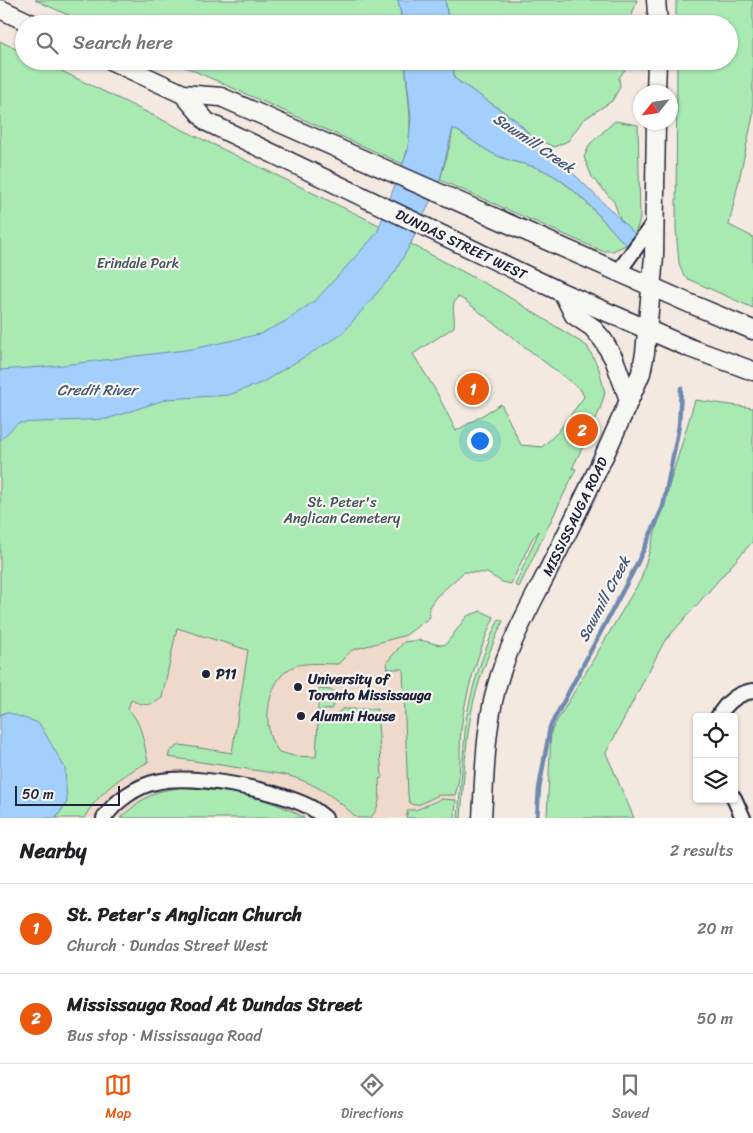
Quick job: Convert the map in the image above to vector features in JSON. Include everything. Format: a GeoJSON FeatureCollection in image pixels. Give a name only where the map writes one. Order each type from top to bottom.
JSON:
{"type":"FeatureCollection","features":[{"type":"Feature","properties":{"kind":"main road"},"geometry":{"type":"LineString","coordinates":[[656,0],[657,15]]}},
{"type":"Feature","properties":{"kind":"main road"},"geometry":{"type":"LineString","coordinates":[[0,9],[15,16]]}},
{"type":"Feature","properties":{"kind":"main road","name":"DUNDAS STREET WEST"},"geometry":{"type":"LineString","coordinates":[[131,70],[183,94],[221,97],[753,330]]}},
{"type":"Feature","properties":{"kind":"main road"},"geometry":{"type":"LineString","coordinates":[[656,85],[657,70]]}},
{"type":"Feature","properties":{"kind":"main road","name":"DUNDAS STREET WEST"},"geometry":{"type":"LineString","coordinates":[[183,94],[207,122],[563,293],[690,348],[753,370]]}},
{"type":"Feature","properties":{"kind":"main road","name":"MISSISSAUGA ROAD"},"geometry":{"type":"LineString","coordinates":[[482,818],[486,740],[491,710],[500,676],[513,643],[641,373],[645,353],[654,257],[656,130]]}},
{"type":"Feature","properties":{"kind":"main road"},"geometry":{"type":"LineString","coordinates":[[563,293],[574,315],[592,328],[603,340],[614,358],[629,400]]}},
{"type":"Feature","properties":{"kind":"street"},"geometry":{"type":"LineString","coordinates":[[619,271],[655,221]]}},
{"type":"Feature","properties":{"kind":"street"},"geometry":{"type":"LineString","coordinates":[[721,713],[730,701],[743,692],[753,690]]}},
{"type":"Feature","properties":{"kind":"street"},"geometry":{"type":"LineString","coordinates":[[104,818],[119,802],[143,786],[157,781],[174,779],[198,780],[258,790],[287,798],[311,808],[325,818]]}},
{"type":"Feature","properties":{"kind":"street"},"geometry":{"type":"LineString","coordinates":[[736,803],[744,818]]}},
{"type":"Feature","properties":{"kind":"shaded area","name":"University of Toronto Mississauga"},"geometry":{"type":"Polygon","coordinates":[[[178,562],[385,626],[437,654],[464,707],[455,818],[0,818],[0,660],[178,562]]]}},
{"type":"Feature","properties":{"kind":"green space"},"geometry":{"type":"Polygon","coordinates":[[[35,0],[398,0],[401,15],[68,15],[35,0]]]}},
{"type":"Feature","properties":{"kind":"green space"},"geometry":{"type":"Polygon","coordinates":[[[445,0],[637,0],[632,15],[448,15],[445,0]]]}},
{"type":"Feature","properties":{"kind":"green space"},"geometry":{"type":"Polygon","coordinates":[[[676,0],[753,0],[753,116],[729,225],[753,237],[753,308],[688,279],[683,274],[679,263],[676,229],[677,70],[738,70],[738,15],[676,15],[676,0]]]}},
{"type":"Feature","properties":{"kind":"green space"},"geometry":{"type":"Polygon","coordinates":[[[0,41],[15,48],[15,70],[60,70],[412,241],[411,244],[501,292],[587,346],[599,369],[605,393],[599,412],[572,469],[576,469],[519,587],[515,585],[539,531],[532,539],[511,584],[502,582],[487,573],[464,572],[436,597],[429,607],[430,617],[406,635],[352,650],[338,664],[295,666],[286,671],[274,687],[268,708],[271,739],[279,752],[294,756],[316,757],[318,722],[332,719],[342,709],[377,709],[382,778],[379,779],[378,805],[370,818],[357,818],[324,792],[297,778],[168,757],[170,751],[180,745],[232,753],[248,650],[177,628],[162,698],[147,705],[131,700],[128,709],[133,714],[139,727],[148,762],[112,785],[96,801],[84,818],[56,818],[67,802],[6,712],[0,715],[0,41]],[[458,297],[453,307],[454,327],[413,354],[436,391],[456,431],[501,404],[521,445],[542,447],[558,432],[584,397],[581,390],[458,297]]]}},
{"type":"Feature","properties":{"kind":"green space"},"geometry":{"type":"Polygon","coordinates":[[[192,70],[406,70],[410,125],[407,151],[403,164],[192,70]]]}},
{"type":"Feature","properties":{"kind":"green space"},"geometry":{"type":"Polygon","coordinates":[[[454,70],[625,70],[619,78],[620,87],[612,101],[583,120],[568,141],[554,147],[532,137],[517,121],[454,78],[454,70]]]}},
{"type":"Feature","properties":{"kind":"green space"},"geometry":{"type":"Polygon","coordinates":[[[615,121],[633,124],[633,130],[638,130],[640,219],[635,234],[620,219],[614,202],[592,177],[584,157],[590,144],[615,121]]]}},
{"type":"Feature","properties":{"kind":"green space"},"geometry":{"type":"Polygon","coordinates":[[[453,128],[492,153],[532,166],[558,179],[589,206],[626,245],[613,251],[602,251],[440,180],[453,128]]]}},
{"type":"Feature","properties":{"kind":"green space"},"geometry":{"type":"Polygon","coordinates":[[[695,400],[753,408],[753,541],[664,642],[606,753],[634,818],[547,818],[551,731],[641,579],[695,400]]]}},
{"type":"Feature","properties":{"kind":"green space"},"geometry":{"type":"Polygon","coordinates":[[[481,611],[494,617],[469,686],[461,729],[459,780],[455,795],[439,795],[420,804],[413,805],[409,802],[408,795],[403,669],[388,669],[387,662],[404,642],[420,640],[440,645],[446,644],[467,616],[481,611]]]}},
{"type":"Feature","properties":{"kind":"green space"},"geometry":{"type":"Polygon","coordinates":[[[499,619],[503,621],[483,670],[471,714],[465,759],[461,818],[458,818],[468,707],[479,669],[499,619]]]}},
{"type":"Feature","properties":{"kind":"green space"},"geometry":{"type":"Polygon","coordinates":[[[318,689],[332,690],[334,692],[331,709],[318,711],[318,689]]]}},
{"type":"Feature","properties":{"kind":"green space"},"geometry":{"type":"Polygon","coordinates":[[[182,787],[245,795],[276,804],[304,818],[120,818],[139,802],[157,792],[182,787]]]}},
{"type":"Feature","properties":{"kind":"green space"},"geometry":{"type":"Polygon","coordinates":[[[441,799],[456,800],[455,818],[406,818],[408,810],[416,810],[441,799]]]}},
{"type":"Feature","properties":{"kind":"water"},"geometry":{"type":"Polygon","coordinates":[[[398,0],[445,0],[448,15],[401,15],[398,0]]]}},
{"type":"Feature","properties":{"kind":"water","name":"Credit River"},"geometry":{"type":"Polygon","coordinates":[[[406,70],[454,70],[454,78],[517,121],[541,150],[576,176],[635,234],[626,245],[589,205],[558,179],[537,168],[499,156],[453,128],[440,180],[412,241],[395,272],[341,335],[261,383],[229,395],[167,399],[107,419],[18,423],[0,440],[0,370],[55,366],[193,349],[260,334],[286,321],[317,299],[377,233],[408,150],[411,117],[406,70]]]}},
{"type":"Feature","properties":{"kind":"water"},"geometry":{"type":"Polygon","coordinates":[[[6,712],[39,723],[65,768],[67,802],[56,818],[0,818],[0,715],[6,712]]]}},
{"type":"Feature","properties":{"kind":"waterway","name":"Sawmill Creek"},"geometry":{"type":"LineString","coordinates":[[537,818],[539,789],[550,727],[636,566],[663,507],[679,426],[681,388]]}},
{"type":"Feature","properties":{"kind":"place","name":"St. Peter's Anglican Church"},"geometry":{"type":"Point","coordinates":[473,389]}},
{"type":"Feature","properties":{"kind":"place","name":"Mississauga Road At Dundas Street"},"geometry":{"type":"Point","coordinates":[582,430]}},
{"type":"Feature","properties":{"kind":"place","name":"P11"},"geometry":{"type":"Point","coordinates":[206,674]}},
{"type":"Feature","properties":{"kind":"place","name":"University of Toronto Mississauga"},"geometry":{"type":"Point","coordinates":[298,687]}},
{"type":"Feature","properties":{"kind":"place","name":"Alumni House"},"geometry":{"type":"Point","coordinates":[301,716]}},
{"type":"Feature","properties":{"kind":"park label","name":"Erindale Park"},"geometry":{"type":"Point","coordinates":[138,263]}},
{"type":"Feature","properties":{"kind":"park label","name":"St. Peter's Anglican Cemetery"},"geometry":{"type":"Point","coordinates":[342,510]}}]}
